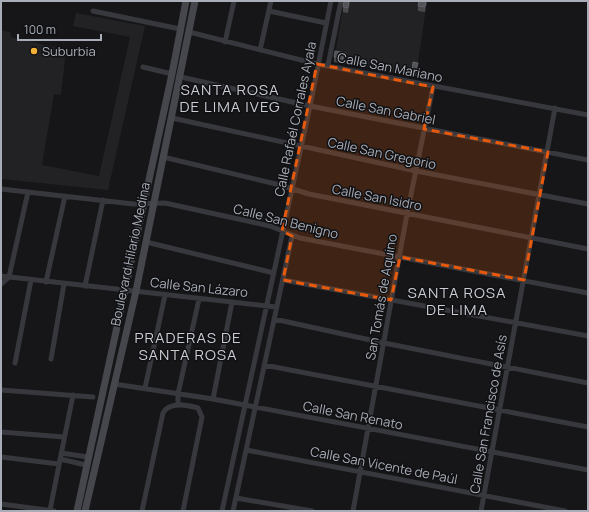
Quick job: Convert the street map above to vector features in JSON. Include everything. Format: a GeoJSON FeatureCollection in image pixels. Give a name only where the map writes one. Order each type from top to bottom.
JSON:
{"type":"FeatureCollection","features":[{"type":"Feature","properties":{"kind":"main road","name":"Boulevard Hilario Medina"},"geometry":{"type":"LineString","coordinates":[[77,511],[172,74],[186,1]]}},
{"type":"Feature","properties":{"kind":"main road","name":"Boulevard Hilario Medina"},"geometry":{"type":"LineString","coordinates":[[86,511],[136,292],[196,1]]}},
{"type":"Feature","properties":{"kind":"street"},"geometry":{"type":"LineString","coordinates":[[225,42],[234,1]]}},
{"type":"Feature","properties":{"kind":"street"},"geometry":{"type":"LineString","coordinates":[[260,50],[271,1]]}},
{"type":"Feature","properties":{"kind":"street","name":"Calle Rafaél Corrales Ayala"},"geometry":{"type":"LineString","coordinates":[[222,511],[310,106],[331,1]]}},
{"type":"Feature","properties":{"kind":"street","name":"Calle Rafaél Corrales Ayala"},"geometry":{"type":"LineString","coordinates":[[328,65],[341,1]]}},
{"type":"Feature","properties":{"kind":"street"},"geometry":{"type":"LineString","coordinates":[[93,11],[180,29]]}},
{"type":"Feature","properties":{"kind":"street"},"geometry":{"type":"LineString","coordinates":[[269,11],[326,23]]}},
{"type":"Feature","properties":{"kind":"street","name":"Calle San Mariano"},"geometry":{"type":"LineString","coordinates":[[189,32],[318,64],[588,115]]}},
{"type":"Feature","properties":{"kind":"street"},"geometry":{"type":"LineString","coordinates":[[143,67],[172,74]]}},
{"type":"Feature","properties":{"kind":"street","name":"Calle San Gabriel"},"geometry":{"type":"LineString","coordinates":[[181,77],[310,106],[588,160]]}},
{"type":"Feature","properties":{"kind":"street","name":"San Tomás de Aquino"},"geometry":{"type":"LineString","coordinates":[[353,511],[407,214],[433,86]]}},
{"type":"Feature","properties":{"kind":"street","name":"Calle San Francisco de Asís"},"geometry":{"type":"LineString","coordinates":[[482,511],[499,409],[555,108]]}},
{"type":"Feature","properties":{"kind":"street","name":"Calle San Gregorio"},"geometry":{"type":"LineString","coordinates":[[172,118],[416,171],[588,204]]}},
{"type":"Feature","properties":{"kind":"street","name":"Calle San Isidro"},"geometry":{"type":"LineString","coordinates":[[163,157],[291,188],[302,193],[588,249]]}},
{"type":"Feature","properties":{"kind":"street","name":"Calle San Benigno"},"geometry":{"type":"LineString","coordinates":[[1,189],[144,204],[154,202],[173,205],[282,231],[292,236],[588,293]]}},
{"type":"Feature","properties":{"kind":"street"},"geometry":{"type":"LineString","coordinates":[[1,284],[8,277],[28,192]]}},
{"type":"Feature","properties":{"kind":"street"},"geometry":{"type":"LineString","coordinates":[[46,282],[65,196]]}},
{"type":"Feature","properties":{"kind":"street"},"geometry":{"type":"LineString","coordinates":[[85,286],[103,200]]}},
{"type":"Feature","properties":{"kind":"street"},"geometry":{"type":"LineString","coordinates":[[233,511],[292,236]]}},
{"type":"Feature","properties":{"kind":"street"},"geometry":{"type":"LineString","coordinates":[[146,242],[274,272]]}},
{"type":"Feature","properties":{"kind":"street","name":"Calle San Lázaro"},"geometry":{"type":"LineString","coordinates":[[1,276],[276,307]]}},
{"type":"Feature","properties":{"kind":"street"},"geometry":{"type":"LineString","coordinates":[[15,363],[31,280]]}},
{"type":"Feature","properties":{"kind":"street"},"geometry":{"type":"LineString","coordinates":[[283,280],[515,324],[588,336]]}},
{"type":"Feature","properties":{"kind":"street"},"geometry":{"type":"LineString","coordinates":[[51,359],[64,284]]}},
{"type":"Feature","properties":{"kind":"street"},"geometry":{"type":"LineString","coordinates":[[145,388],[165,295]]}},
{"type":"Feature","properties":{"kind":"street"},"geometry":{"type":"LineString","coordinates":[[178,405],[178,394],[199,299]]}},
{"type":"Feature","properties":{"kind":"street"},"geometry":{"type":"LineString","coordinates":[[213,399],[232,302]]}},
{"type":"Feature","properties":{"kind":"street"},"geometry":{"type":"LineString","coordinates":[[274,319],[384,343],[588,383]]}},
{"type":"Feature","properties":{"kind":"street"},"geometry":{"type":"LineString","coordinates":[[264,365],[588,427]]}},
{"type":"Feature","properties":{"kind":"street","name":"Calle San Renato"},"geometry":{"type":"LineString","coordinates":[[114,384],[255,406],[367,429],[588,470]]}},
{"type":"Feature","properties":{"kind":"street"},"geometry":{"type":"LineString","coordinates":[[1,390],[93,397]]}},
{"type":"Feature","properties":{"kind":"street"},"geometry":{"type":"LineString","coordinates":[[1,504],[52,511],[61,453],[73,395]]}},
{"type":"Feature","properties":{"kind":"street"},"geometry":{"type":"LineString","coordinates":[[190,406],[192,396]]}},
{"type":"Feature","properties":{"kind":"street"},"geometry":{"type":"LineString","coordinates":[[142,511],[163,413],[169,407],[178,405],[198,408],[202,417],[183,511]]}},
{"type":"Feature","properties":{"kind":"street"},"geometry":{"type":"LineString","coordinates":[[1,432],[64,437]]}},
{"type":"Feature","properties":{"kind":"street","name":"Calle San Vicente de Paúl"},"geometry":{"type":"LineString","coordinates":[[246,450],[484,494],[565,511]]}},
{"type":"Feature","properties":{"kind":"street"},"geometry":{"type":"LineString","coordinates":[[61,453],[87,461]]}},
{"type":"Feature","properties":{"kind":"street"},"geometry":{"type":"LineString","coordinates":[[1,457],[60,461],[87,461]]}},
{"type":"Feature","properties":{"kind":"street"},"geometry":{"type":"LineString","coordinates":[[236,498],[312,511]]}},
{"type":"Feature","properties":{"kind":"highlighted area"},"geometry":{"type":"Polygon","coordinates":[[[317,64],[433,87],[424,129],[548,152],[524,280],[400,257],[391,300],[283,280],[292,236],[282,231],[317,64]]]}},
{"type":"Feature","properties":{"kind":"shaded area"},"geometry":{"type":"Polygon","coordinates":[[[344,1],[427,1],[416,76],[334,62],[344,1]]]}},
{"type":"Feature","properties":{"kind":"shaded area"},"geometry":{"type":"Polygon","coordinates":[[[76,13],[145,26],[108,190],[1,179],[1,30],[10,32],[11,37],[66,50],[61,95],[54,94],[42,165],[99,176],[130,37],[73,26],[76,13]]]}},
{"type":"Feature","properties":{"kind":"building"},"geometry":{"type":"Polygon","coordinates":[[[344,1],[349,1],[348,8],[343,7],[344,1]]]}},
{"type":"Feature","properties":{"kind":"building"},"geometry":{"type":"Polygon","coordinates":[[[419,1],[426,1],[425,7],[418,6],[419,1]]]}},
{"type":"Feature","properties":{"kind":"building"},"geometry":{"type":"Polygon","coordinates":[[[335,51],[346,53],[345,59],[334,57],[335,51]]]}},
{"type":"Feature","properties":{"kind":"building"},"geometry":{"type":"Polygon","coordinates":[[[413,62],[418,63],[416,71],[412,70],[413,62]]]}},
{"type":"Feature","properties":{"kind":"place","name":"Suburbia"},"geometry":{"type":"Point","coordinates":[34,51]}},
{"type":"Feature","properties":{"kind":"district","name":"SANTA ROSA DE LIMA IVEG"},"geometry":{"type":"Point","coordinates":[230,98]}},
{"type":"Feature","properties":{"kind":"district","name":"SANTA ROSA DE LIMA"},"geometry":{"type":"Point","coordinates":[457,300]}},
{"type":"Feature","properties":{"kind":"district","name":"PRADERAS DE SANTA ROSA"},"geometry":{"type":"Point","coordinates":[188,346]}}]}
